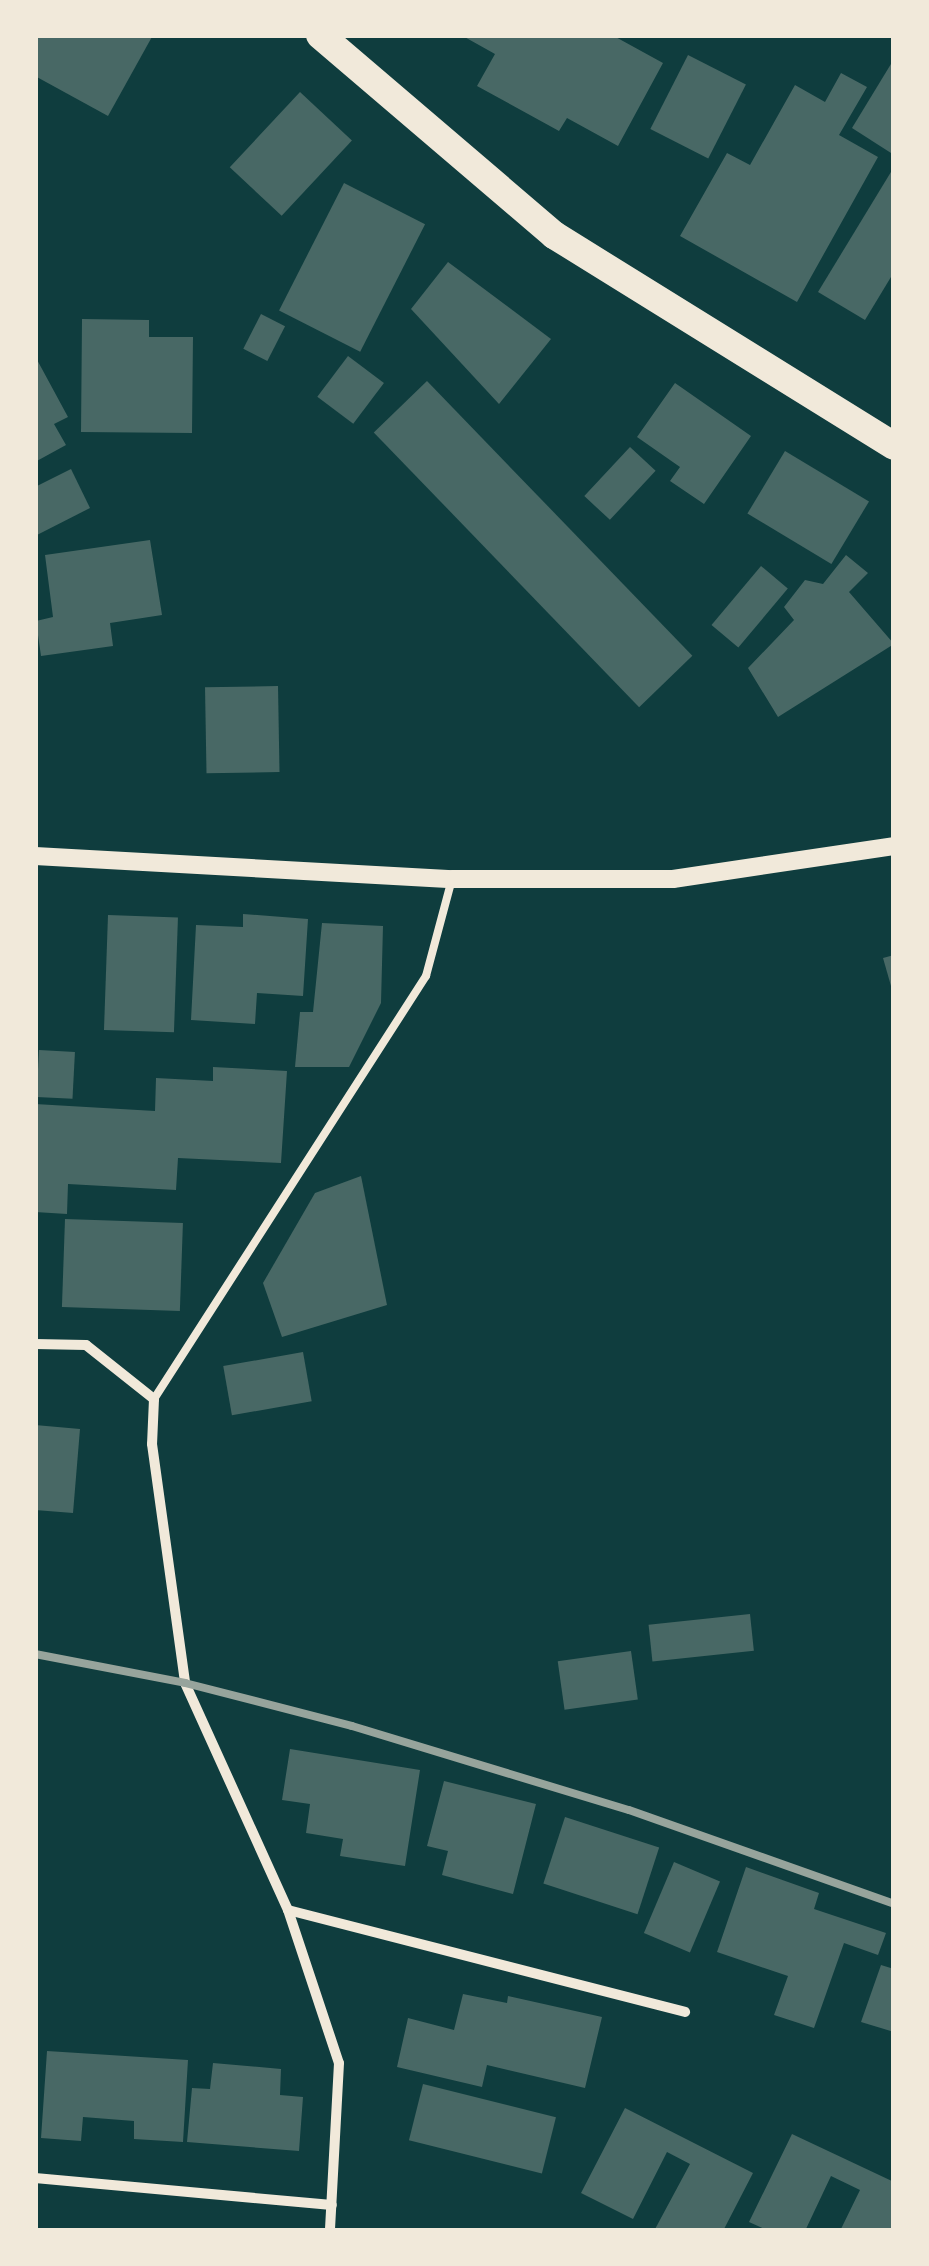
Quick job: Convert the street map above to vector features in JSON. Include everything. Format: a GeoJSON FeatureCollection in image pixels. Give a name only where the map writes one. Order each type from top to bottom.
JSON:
{"type":"FeatureCollection","features":[{"type":"Feature","properties":{"kind":"highway"},"geometry":{"type":"LineString","coordinates":[[320,35],[554,235],[894,446]]}},
{"type":"Feature","properties":{"kind":"street"},"geometry":{"type":"LineString","coordinates":[[35,856],[452,879],[673,879],[894,846]]}},
{"type":"Feature","properties":{"kind":"street"},"geometry":{"type":"LineString","coordinates":[[35,1344],[86,1345],[154,1398],[152,1444],[179,1659],[202,1727],[288,1910],[338,2062],[330,2231]]}},
{"type":"Feature","properties":{"kind":"street"},"geometry":{"type":"LineString","coordinates":[[288,1910],[685,2012]]}},
{"type":"Feature","properties":{"kind":"street"},"geometry":{"type":"LineString","coordinates":[[35,2178],[332,2204]]}},
{"type":"Feature","properties":{"kind":"lane"},"geometry":{"type":"LineString","coordinates":[[154,1398],[426,976],[452,879]]}},
{"type":"Feature","properties":{"kind":"building"},"geometry":{"type":"Polygon","coordinates":[[[37,35],[153,35],[108,116],[35,76],[37,35]]]}},
{"type":"Feature","properties":{"kind":"building"},"geometry":{"type":"Polygon","coordinates":[[[461,35],[612,35],[663,63],[618,146],[567,118],[559,131],[477,86],[495,54],[461,35]]]}},
{"type":"Feature","properties":{"kind":"building"},"geometry":{"type":"Polygon","coordinates":[[[688,55],[746,85],[708,158],[650,129],[688,55]]]}},
{"type":"Feature","properties":{"kind":"building"},"geometry":{"type":"Polygon","coordinates":[[[894,59],[894,148],[891,153],[852,128],[894,59]]]}},
{"type":"Feature","properties":{"kind":"building"},"geometry":{"type":"Polygon","coordinates":[[[841,73],[867,87],[839,135],[878,157],[797,302],[680,236],[727,153],[750,165],[795,85],[825,102],[841,73]]]}},
{"type":"Feature","properties":{"kind":"building"},"geometry":{"type":"Polygon","coordinates":[[[300,92],[352,140],[282,216],[230,167],[300,92]]]}},
{"type":"Feature","properties":{"kind":"building"},"geometry":{"type":"Polygon","coordinates":[[[894,167],[894,272],[865,320],[818,292],[894,167]]]}},
{"type":"Feature","properties":{"kind":"building"},"geometry":{"type":"Polygon","coordinates":[[[344,183],[425,224],[360,352],[279,310],[344,183]]]}},
{"type":"Feature","properties":{"kind":"building"},"geometry":{"type":"Polygon","coordinates":[[[448,262],[551,339],[499,404],[411,309],[448,262]]]}},
{"type":"Feature","properties":{"kind":"building"},"geometry":{"type":"Polygon","coordinates":[[[261,314],[285,326],[267,361],[243,349],[261,314]]]}},
{"type":"Feature","properties":{"kind":"building"},"geometry":{"type":"Polygon","coordinates":[[[82,319],[149,320],[149,337],[193,337],[192,433],[81,432],[82,319]]]}},
{"type":"Feature","properties":{"kind":"building"},"geometry":{"type":"Polygon","coordinates":[[[35,356],[68,417],[54,424],[66,445],[35,462],[35,356]]]}},
{"type":"Feature","properties":{"kind":"building"},"geometry":{"type":"Polygon","coordinates":[[[348,356],[384,383],[353,424],[317,397],[348,356]]]}},
{"type":"Feature","properties":{"kind":"building"},"geometry":{"type":"Polygon","coordinates":[[[427,381],[692,656],[639,707],[374,432],[427,381]]]}},
{"type":"Feature","properties":{"kind":"building"},"geometry":{"type":"Polygon","coordinates":[[[675,383],[751,436],[704,504],[670,481],[680,467],[637,437],[675,383]]]}},
{"type":"Feature","properties":{"kind":"building"},"geometry":{"type":"Polygon","coordinates":[[[630,447],[656,471],[610,520],[584,496],[630,447]]]}},
{"type":"Feature","properties":{"kind":"building"},"geometry":{"type":"Polygon","coordinates":[[[785,451],[869,501],[831,564],[747,514],[785,451]]]}},
{"type":"Feature","properties":{"kind":"building"},"geometry":{"type":"Polygon","coordinates":[[[71,469],[90,508],[35,536],[35,487],[71,469]]]}},
{"type":"Feature","properties":{"kind":"building"},"geometry":{"type":"Polygon","coordinates":[[[150,540],[162,615],[110,623],[113,646],[41,656],[36,621],[53,617],[45,555],[150,540]]]}},
{"type":"Feature","properties":{"kind":"building"},"geometry":{"type":"Polygon","coordinates":[[[846,555],[868,573],[849,592],[894,644],[778,717],[748,668],[794,620],[784,607],[805,580],[823,584],[846,555]]]}},
{"type":"Feature","properties":{"kind":"building"},"geometry":{"type":"Polygon","coordinates":[[[761,566],[788,588],[738,647],[712,625],[761,566]]]}},
{"type":"Feature","properties":{"kind":"building"},"geometry":{"type":"Polygon","coordinates":[[[278,686],[280,772],[207,773],[205,687],[278,686]]]}},
{"type":"Feature","properties":{"kind":"building"},"geometry":{"type":"Polygon","coordinates":[[[243,914],[308,919],[303,996],[257,993],[255,1024],[191,1020],[196,925],[243,927],[243,914]]]}},
{"type":"Feature","properties":{"kind":"building"},"geometry":{"type":"Polygon","coordinates":[[[108,915],[178,917],[174,1032],[104,1030],[108,915]]]}},
{"type":"Feature","properties":{"kind":"building"},"geometry":{"type":"Polygon","coordinates":[[[322,923],[383,926],[381,1003],[349,1067],[295,1067],[300,1012],[313,1012],[322,923]]]}},
{"type":"Feature","properties":{"kind":"building"},"geometry":{"type":"Polygon","coordinates":[[[894,955],[894,993],[893,993],[883,958],[894,955]]]}},
{"type":"Feature","properties":{"kind":"building"},"geometry":{"type":"Polygon","coordinates":[[[39,1050],[75,1052],[72,1099],[37,1097],[39,1050]]]}},
{"type":"Feature","properties":{"kind":"building"},"geometry":{"type":"Polygon","coordinates":[[[213,1067],[287,1071],[281,1163],[178,1158],[176,1190],[68,1184],[67,1214],[35,1212],[35,1104],[155,1111],[156,1078],[213,1081],[213,1067]]]}},
{"type":"Feature","properties":{"kind":"building"},"geometry":{"type":"Polygon","coordinates":[[[361,1176],[387,1305],[282,1337],[263,1283],[315,1193],[361,1176]]]}},
{"type":"Feature","properties":{"kind":"building"},"geometry":{"type":"Polygon","coordinates":[[[65,1219],[183,1223],[180,1311],[62,1307],[65,1219]]]}},
{"type":"Feature","properties":{"kind":"building"},"geometry":{"type":"Polygon","coordinates":[[[303,1352],[312,1401],[232,1415],[223,1366],[303,1352]]]}},
{"type":"Feature","properties":{"kind":"building"},"geometry":{"type":"Polygon","coordinates":[[[35,1425],[80,1429],[73,1513],[35,1510],[35,1425]]]}},
{"type":"Feature","properties":{"kind":"building"},"geometry":{"type":"Polygon","coordinates":[[[750,1614],[754,1651],[652,1661],[649,1625],[750,1614]]]}},
{"type":"Feature","properties":{"kind":"building"},"geometry":{"type":"Polygon","coordinates":[[[631,1651],[638,1700],[565,1710],[558,1661],[631,1651]]]}},
{"type":"Feature","properties":{"kind":"building"},"geometry":{"type":"Polygon","coordinates":[[[290,1749],[420,1770],[405,1866],[340,1856],[343,1839],[306,1833],[310,1804],[282,1800],[290,1749]]]}},
{"type":"Feature","properties":{"kind":"building"},"geometry":{"type":"Polygon","coordinates":[[[444,1781],[536,1804],[513,1894],[442,1875],[448,1851],[427,1846],[444,1781]]]}},
{"type":"Feature","properties":{"kind":"building"},"geometry":{"type":"Polygon","coordinates":[[[565,1817],[659,1848],[638,1914],[543,1884],[565,1817]]]}},
{"type":"Feature","properties":{"kind":"building"},"geometry":{"type":"Polygon","coordinates":[[[674,1862],[720,1882],[690,1952],[644,1933],[674,1862]]]}},
{"type":"Feature","properties":{"kind":"building"},"geometry":{"type":"Polygon","coordinates":[[[746,1867],[819,1893],[814,1909],[886,1933],[878,1955],[844,1943],[814,2028],[774,2015],[788,1976],[717,1952],[746,1867]]]}},
{"type":"Feature","properties":{"kind":"building"},"geometry":{"type":"Polygon","coordinates":[[[881,1965],[894,1969],[894,2032],[861,2022],[881,1965]]]}},
{"type":"Feature","properties":{"kind":"building"},"geometry":{"type":"Polygon","coordinates":[[[463,1994],[507,2003],[508,1996],[602,2017],[585,2088],[487,2065],[482,2087],[397,2067],[408,2018],[454,2030],[463,1994]]]}},
{"type":"Feature","properties":{"kind":"building"},"geometry":{"type":"Polygon","coordinates":[[[47,2051],[188,2060],[183,2142],[134,2139],[134,2121],[83,2117],[81,2141],[41,2138],[47,2051]]]}},
{"type":"Feature","properties":{"kind":"building"},"geometry":{"type":"Polygon","coordinates":[[[213,2063],[281,2069],[280,2095],[303,2097],[299,2151],[187,2142],[192,2088],[210,2089],[213,2063]]]}},
{"type":"Feature","properties":{"kind":"building"},"geometry":{"type":"Polygon","coordinates":[[[423,2084],[556,2117],[542,2173],[409,2140],[423,2084]]]}},
{"type":"Feature","properties":{"kind":"building"},"geometry":{"type":"Polygon","coordinates":[[[625,2108],[753,2173],[723,2231],[654,2231],[690,2164],[667,2152],[633,2219],[581,2193],[625,2108]]]}},
{"type":"Feature","properties":{"kind":"building"},"geometry":{"type":"Polygon","coordinates":[[[792,2134],[894,2182],[894,2231],[840,2231],[860,2190],[831,2176],[805,2231],[769,2231],[749,2222],[792,2134]]]}},
{"type":"Feature","properties":{"kind":"railway"},"geometry":{"type":"LineString","coordinates":[[35,1654],[185,1683],[352,1726],[629,1810],[894,1904]]}}]}
